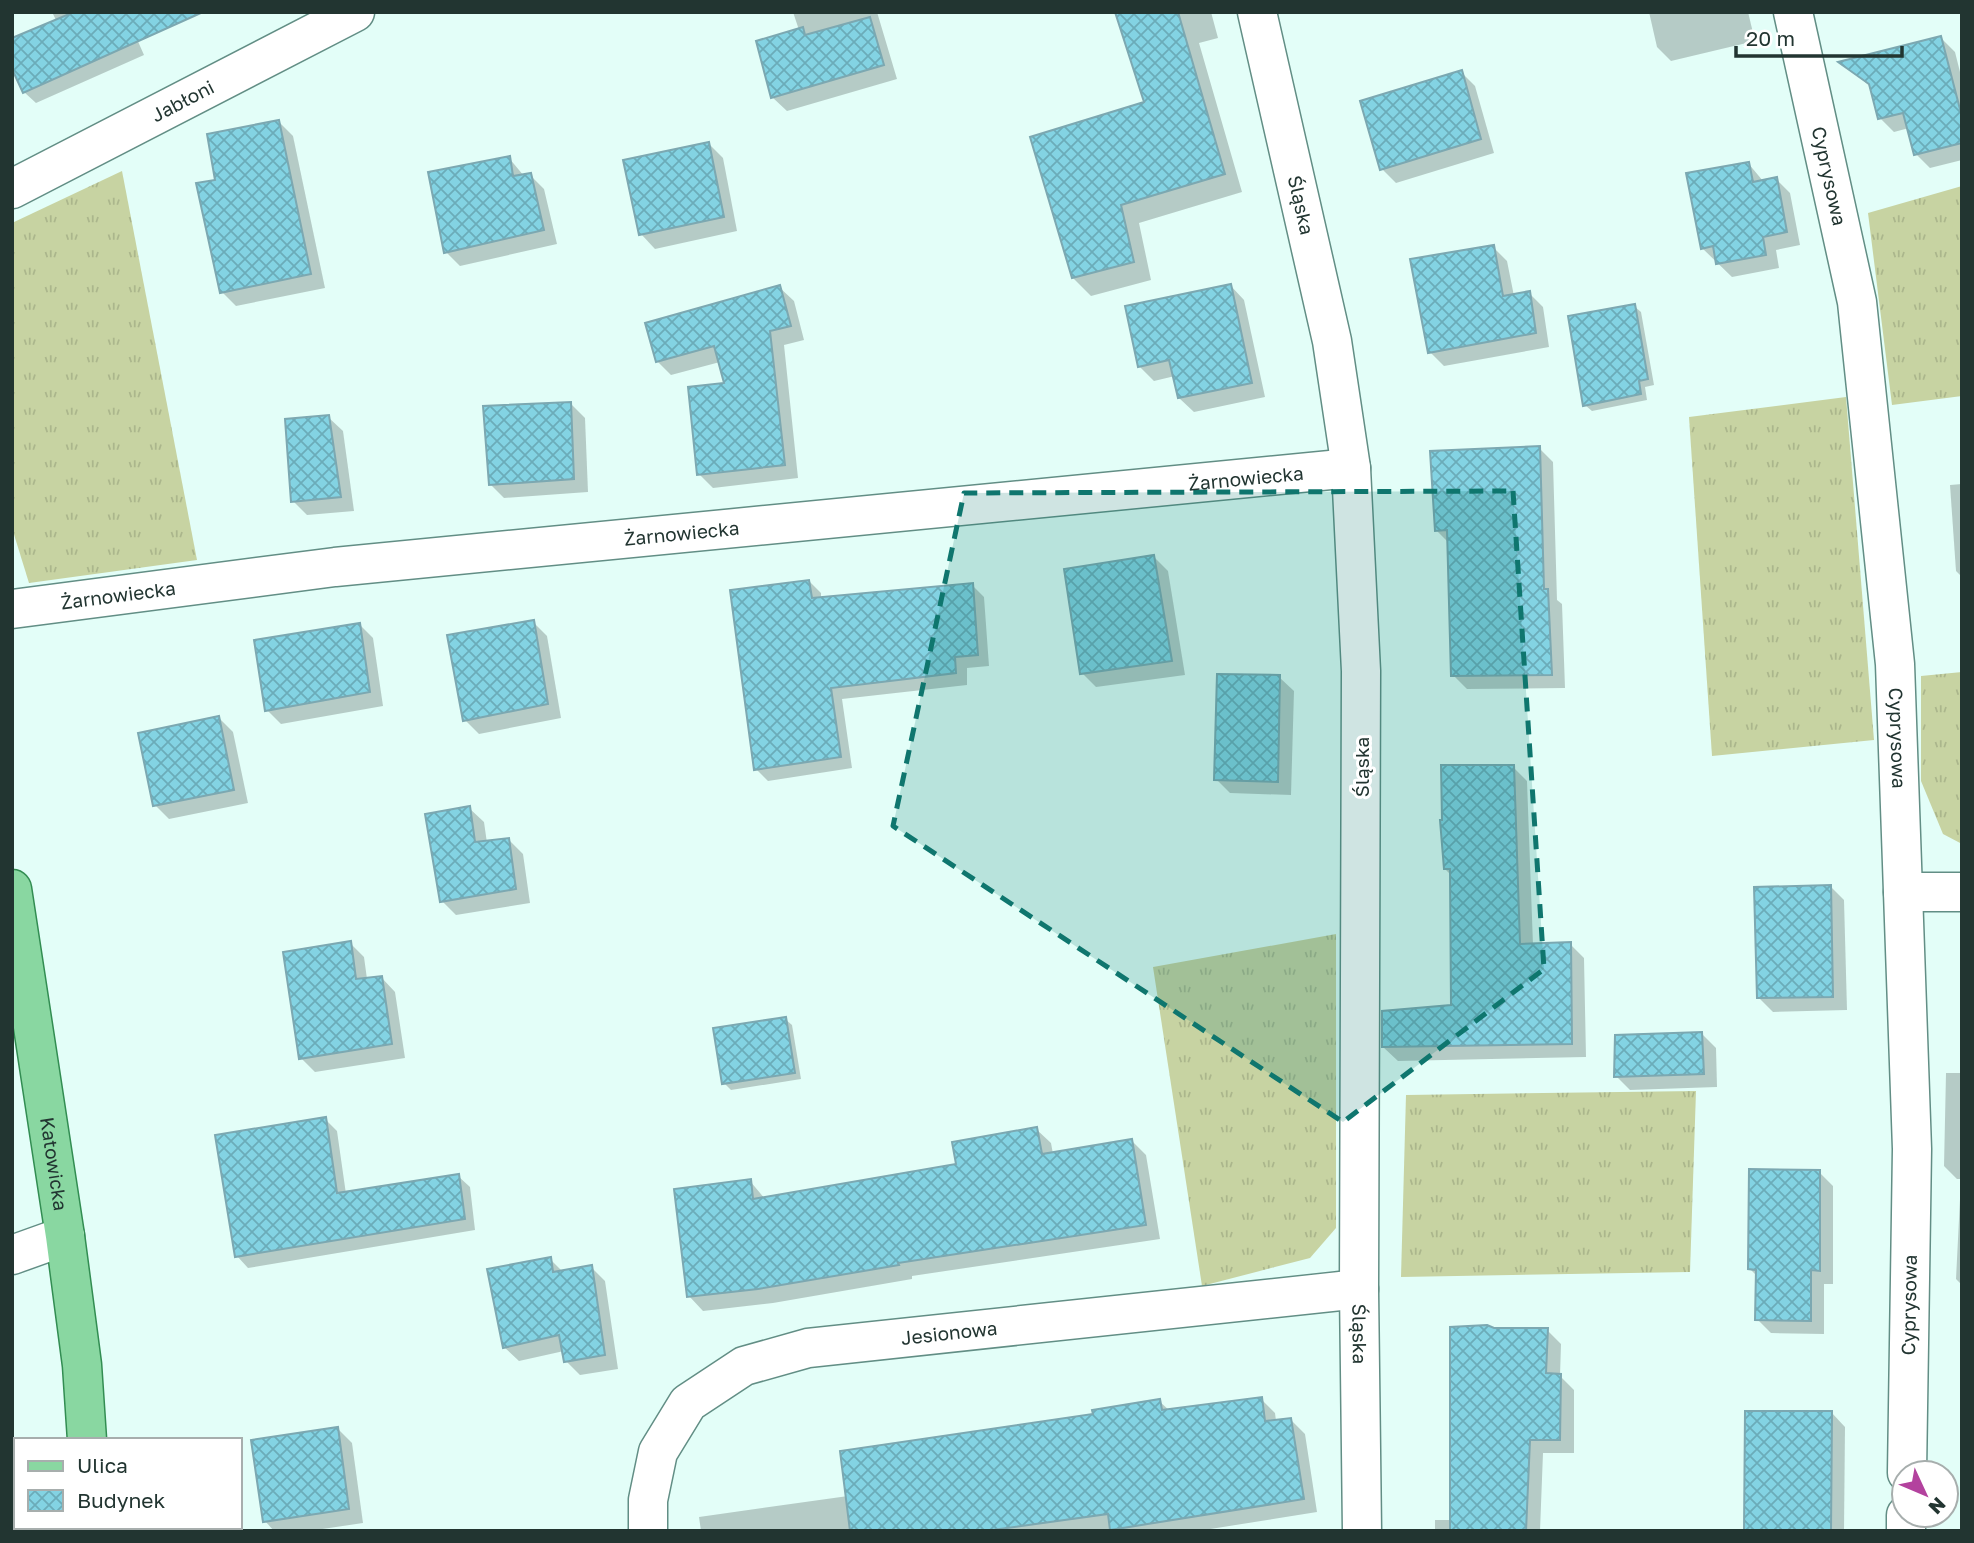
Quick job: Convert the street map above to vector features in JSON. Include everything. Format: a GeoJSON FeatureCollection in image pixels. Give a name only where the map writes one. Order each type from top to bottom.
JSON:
{"type":"FeatureCollection","features":[{"type":"Feature","properties":{"kind":"main road","name":"Katowicka"},"geometry":{"type":"LineString","coordinates":[[12,889],[65,1236],[82,1365],[87,1438]]}},
{"type":"Feature","properties":{"kind":"street","name":"Jabłoni"},"geometry":{"type":"LineString","coordinates":[[12,189],[355,12]]}},
{"type":"Feature","properties":{"kind":"street","name":"Śląska"},"geometry":{"type":"LineString","coordinates":[[1257,12],[1332,341],[1351,468],[1361,671],[1359,1289],[1362,1531]]}},
{"type":"Feature","properties":{"kind":"street","name":"Cyprysowa"},"geometry":{"type":"LineString","coordinates":[[1793,12],[1857,302],[1895,664],[1912,1149],[1907,1459]]}},
{"type":"Feature","properties":{"kind":"street","name":"Żarnowiecka"},"geometry":{"type":"LineString","coordinates":[[12,609],[335,568],[1351,468]]}},
{"type":"Feature","properties":{"kind":"street"},"geometry":{"type":"LineString","coordinates":[[1903,892],[1962,892]]}},
{"type":"Feature","properties":{"kind":"street"},"geometry":{"type":"LineString","coordinates":[[12,1255],[65,1236]]}},
{"type":"Feature","properties":{"kind":"street","name":"Jesionowa"},"geometry":{"type":"LineString","coordinates":[[648,1531],[648,1500],[657,1452],[688,1403],[744,1366],[808,1348],[1359,1289]]}},
{"type":"Feature","properties":{"kind":"highlighted area"},"geometry":{"type":"Polygon","coordinates":[[[1513,491],[1544,969],[1343,1122],[893,826],[964,493],[1513,491]]]}},
{"type":"Feature","properties":{"kind":"green space"},"geometry":{"type":"Polygon","coordinates":[[[122,171],[197,560],[29,583],[12,528],[12,223],[122,171]]]}},
{"type":"Feature","properties":{"kind":"green space"},"geometry":{"type":"Polygon","coordinates":[[[1962,186],[1962,396],[1892,405],[1868,213],[1962,186]]]}},
{"type":"Feature","properties":{"kind":"green space"},"geometry":{"type":"Polygon","coordinates":[[[1846,397],[1874,740],[1712,756],[1689,417],[1846,397]]]}},
{"type":"Feature","properties":{"kind":"green space"},"geometry":{"type":"Polygon","coordinates":[[[1962,672],[1962,844],[1943,834],[1921,781],[1921,676],[1962,672]]]}},
{"type":"Feature","properties":{"kind":"green space"},"geometry":{"type":"Polygon","coordinates":[[[1336,934],[1336,1228],[1310,1258],[1202,1286],[1153,967],[1336,934]]]}},
{"type":"Feature","properties":{"kind":"green space"},"geometry":{"type":"Polygon","coordinates":[[[1696,1091],[1690,1272],[1401,1277],[1406,1095],[1696,1091]]]}},
{"type":"Feature","properties":{"kind":"building"},"geometry":{"type":"Polygon","coordinates":[[[74,12],[203,12],[23,93],[12,69],[12,38],[74,12]]]}},
{"type":"Feature","properties":{"kind":"building"},"geometry":{"type":"Polygon","coordinates":[[[1115,12],[1178,12],[1225,174],[1121,205],[1134,262],[1072,278],[1030,137],[1144,102],[1115,12]]]}},
{"type":"Feature","properties":{"kind":"building"},"geometry":{"type":"Polygon","coordinates":[[[870,17],[884,65],[771,98],[756,41],[803,27],[805,35],[870,17]]]}},
{"type":"Feature","properties":{"kind":"building"},"geometry":{"type":"Polygon","coordinates":[[[1941,36],[1962,117],[1962,143],[1914,155],[1903,113],[1878,119],[1869,84],[1838,62],[1941,36]]]}},
{"type":"Feature","properties":{"kind":"building"},"geometry":{"type":"Polygon","coordinates":[[[1462,70],[1481,139],[1380,170],[1360,101],[1462,70]]]}},
{"type":"Feature","properties":{"kind":"building"},"geometry":{"type":"Polygon","coordinates":[[[279,120],[311,274],[220,293],[196,183],[215,180],[207,134],[279,120]]]}},
{"type":"Feature","properties":{"kind":"building"},"geometry":{"type":"Polygon","coordinates":[[[709,142],[724,217],[639,235],[623,160],[709,142]]]}},
{"type":"Feature","properties":{"kind":"building"},"geometry":{"type":"Polygon","coordinates":[[[510,156],[513,176],[531,173],[544,230],[444,253],[428,172],[510,156]]]}},
{"type":"Feature","properties":{"kind":"building"},"geometry":{"type":"Polygon","coordinates":[[[1749,162],[1753,182],[1777,177],[1787,232],[1763,237],[1766,255],[1716,264],[1713,246],[1701,249],[1686,173],[1749,162]]]}},
{"type":"Feature","properties":{"kind":"building"},"geometry":{"type":"Polygon","coordinates":[[[1494,245],[1503,296],[1530,291],[1536,333],[1428,353],[1410,259],[1494,245]]]}},
{"type":"Feature","properties":{"kind":"building"},"geometry":{"type":"Polygon","coordinates":[[[1231,284],[1252,383],[1178,398],[1169,360],[1138,367],[1125,306],[1231,284]]]}},
{"type":"Feature","properties":{"kind":"building"},"geometry":{"type":"Polygon","coordinates":[[[780,285],[791,326],[770,331],[785,465],[697,475],[688,387],[724,383],[714,346],[656,362],[645,323],[780,285]]]}},
{"type":"Feature","properties":{"kind":"building"},"geometry":{"type":"Polygon","coordinates":[[[1635,304],[1648,379],[1639,381],[1641,394],[1583,406],[1568,316],[1635,304]]]}},
{"type":"Feature","properties":{"kind":"building"},"geometry":{"type":"Polygon","coordinates":[[[571,402],[574,479],[489,485],[483,406],[571,402]]]}},
{"type":"Feature","properties":{"kind":"building"},"geometry":{"type":"Polygon","coordinates":[[[329,415],[341,497],[291,502],[285,419],[329,415]]]}},
{"type":"Feature","properties":{"kind":"building"},"geometry":{"type":"Polygon","coordinates":[[[1540,446],[1544,589],[1548,589],[1552,675],[1451,676],[1447,530],[1435,531],[1430,451],[1540,446]]]}},
{"type":"Feature","properties":{"kind":"building"},"geometry":{"type":"Polygon","coordinates":[[[1154,555],[1172,661],[1080,674],[1064,569],[1154,555]]]}},
{"type":"Feature","properties":{"kind":"building"},"geometry":{"type":"Polygon","coordinates":[[[809,580],[812,598],[973,583],[978,655],[955,657],[956,673],[831,688],[841,757],[754,770],[730,590],[809,580]]]}},
{"type":"Feature","properties":{"kind":"building"},"geometry":{"type":"Polygon","coordinates":[[[534,620],[548,704],[463,721],[447,635],[534,620]]]}},
{"type":"Feature","properties":{"kind":"building"},"geometry":{"type":"Polygon","coordinates":[[[360,623],[370,692],[265,711],[254,640],[360,623]]]}},
{"type":"Feature","properties":{"kind":"building"},"geometry":{"type":"Polygon","coordinates":[[[1217,674],[1280,675],[1278,782],[1214,780],[1217,674]]]}},
{"type":"Feature","properties":{"kind":"building"},"geometry":{"type":"Polygon","coordinates":[[[219,716],[234,790],[153,806],[138,733],[219,716]]]}},
{"type":"Feature","properties":{"kind":"building"},"geometry":{"type":"Polygon","coordinates":[[[1441,765],[1514,765],[1520,944],[1571,942],[1572,1044],[1382,1047],[1382,1011],[1451,1005],[1450,869],[1444,869],[1440,820],[1441,765]]]}},
{"type":"Feature","properties":{"kind":"building"},"geometry":{"type":"Polygon","coordinates":[[[470,806],[475,842],[509,838],[516,889],[440,902],[425,814],[470,806]]]}},
{"type":"Feature","properties":{"kind":"building"},"geometry":{"type":"Polygon","coordinates":[[[1831,885],[1833,997],[1757,998],[1754,887],[1831,885]]]}},
{"type":"Feature","properties":{"kind":"building"},"geometry":{"type":"Polygon","coordinates":[[[351,941],[356,979],[382,976],[392,1044],[299,1059],[283,952],[351,941]]]}},
{"type":"Feature","properties":{"kind":"building"},"geometry":{"type":"Polygon","coordinates":[[[786,1017],[795,1073],[722,1084],[713,1028],[786,1017]]]}},
{"type":"Feature","properties":{"kind":"building"},"geometry":{"type":"Polygon","coordinates":[[[1702,1032],[1704,1074],[1614,1077],[1615,1035],[1702,1032]]]}},
{"type":"Feature","properties":{"kind":"building"},"geometry":{"type":"Polygon","coordinates":[[[326,1117],[337,1193],[459,1174],[465,1219],[235,1257],[215,1135],[326,1117]]]}},
{"type":"Feature","properties":{"kind":"building"},"geometry":{"type":"Polygon","coordinates":[[[1037,1127],[1042,1154],[1132,1139],[1146,1225],[898,1263],[899,1265],[758,1289],[687,1297],[674,1189],[751,1179],[753,1199],[956,1164],[952,1142],[1037,1127]]]}},
{"type":"Feature","properties":{"kind":"building"},"geometry":{"type":"Polygon","coordinates":[[[1749,1169],[1820,1170],[1820,1271],[1811,1270],[1811,1321],[1755,1320],[1756,1270],[1748,1269],[1749,1169]]]}},
{"type":"Feature","properties":{"kind":"building"},"geometry":{"type":"Polygon","coordinates":[[[551,1257],[553,1272],[592,1265],[605,1355],[564,1362],[559,1335],[503,1348],[487,1269],[551,1257]]]}},
{"type":"Feature","properties":{"kind":"building"},"geometry":{"type":"Polygon","coordinates":[[[1487,1325],[1494,1328],[1548,1328],[1546,1373],[1561,1374],[1560,1440],[1530,1440],[1526,1531],[1450,1531],[1450,1327],[1487,1325]]]}},
{"type":"Feature","properties":{"kind":"building"},"geometry":{"type":"Polygon","coordinates":[[[1262,1397],[1265,1421],[1291,1418],[1304,1499],[1110,1530],[1108,1514],[985,1531],[850,1531],[840,1451],[1093,1414],[1092,1410],[1160,1399],[1162,1410],[1262,1397]]]}},
{"type":"Feature","properties":{"kind":"building"},"geometry":{"type":"Polygon","coordinates":[[[1745,1411],[1832,1411],[1831,1531],[1744,1531],[1745,1411]]]}},
{"type":"Feature","properties":{"kind":"building"},"geometry":{"type":"Polygon","coordinates":[[[338,1427],[349,1509],[263,1522],[251,1440],[338,1427]]]}}]}
